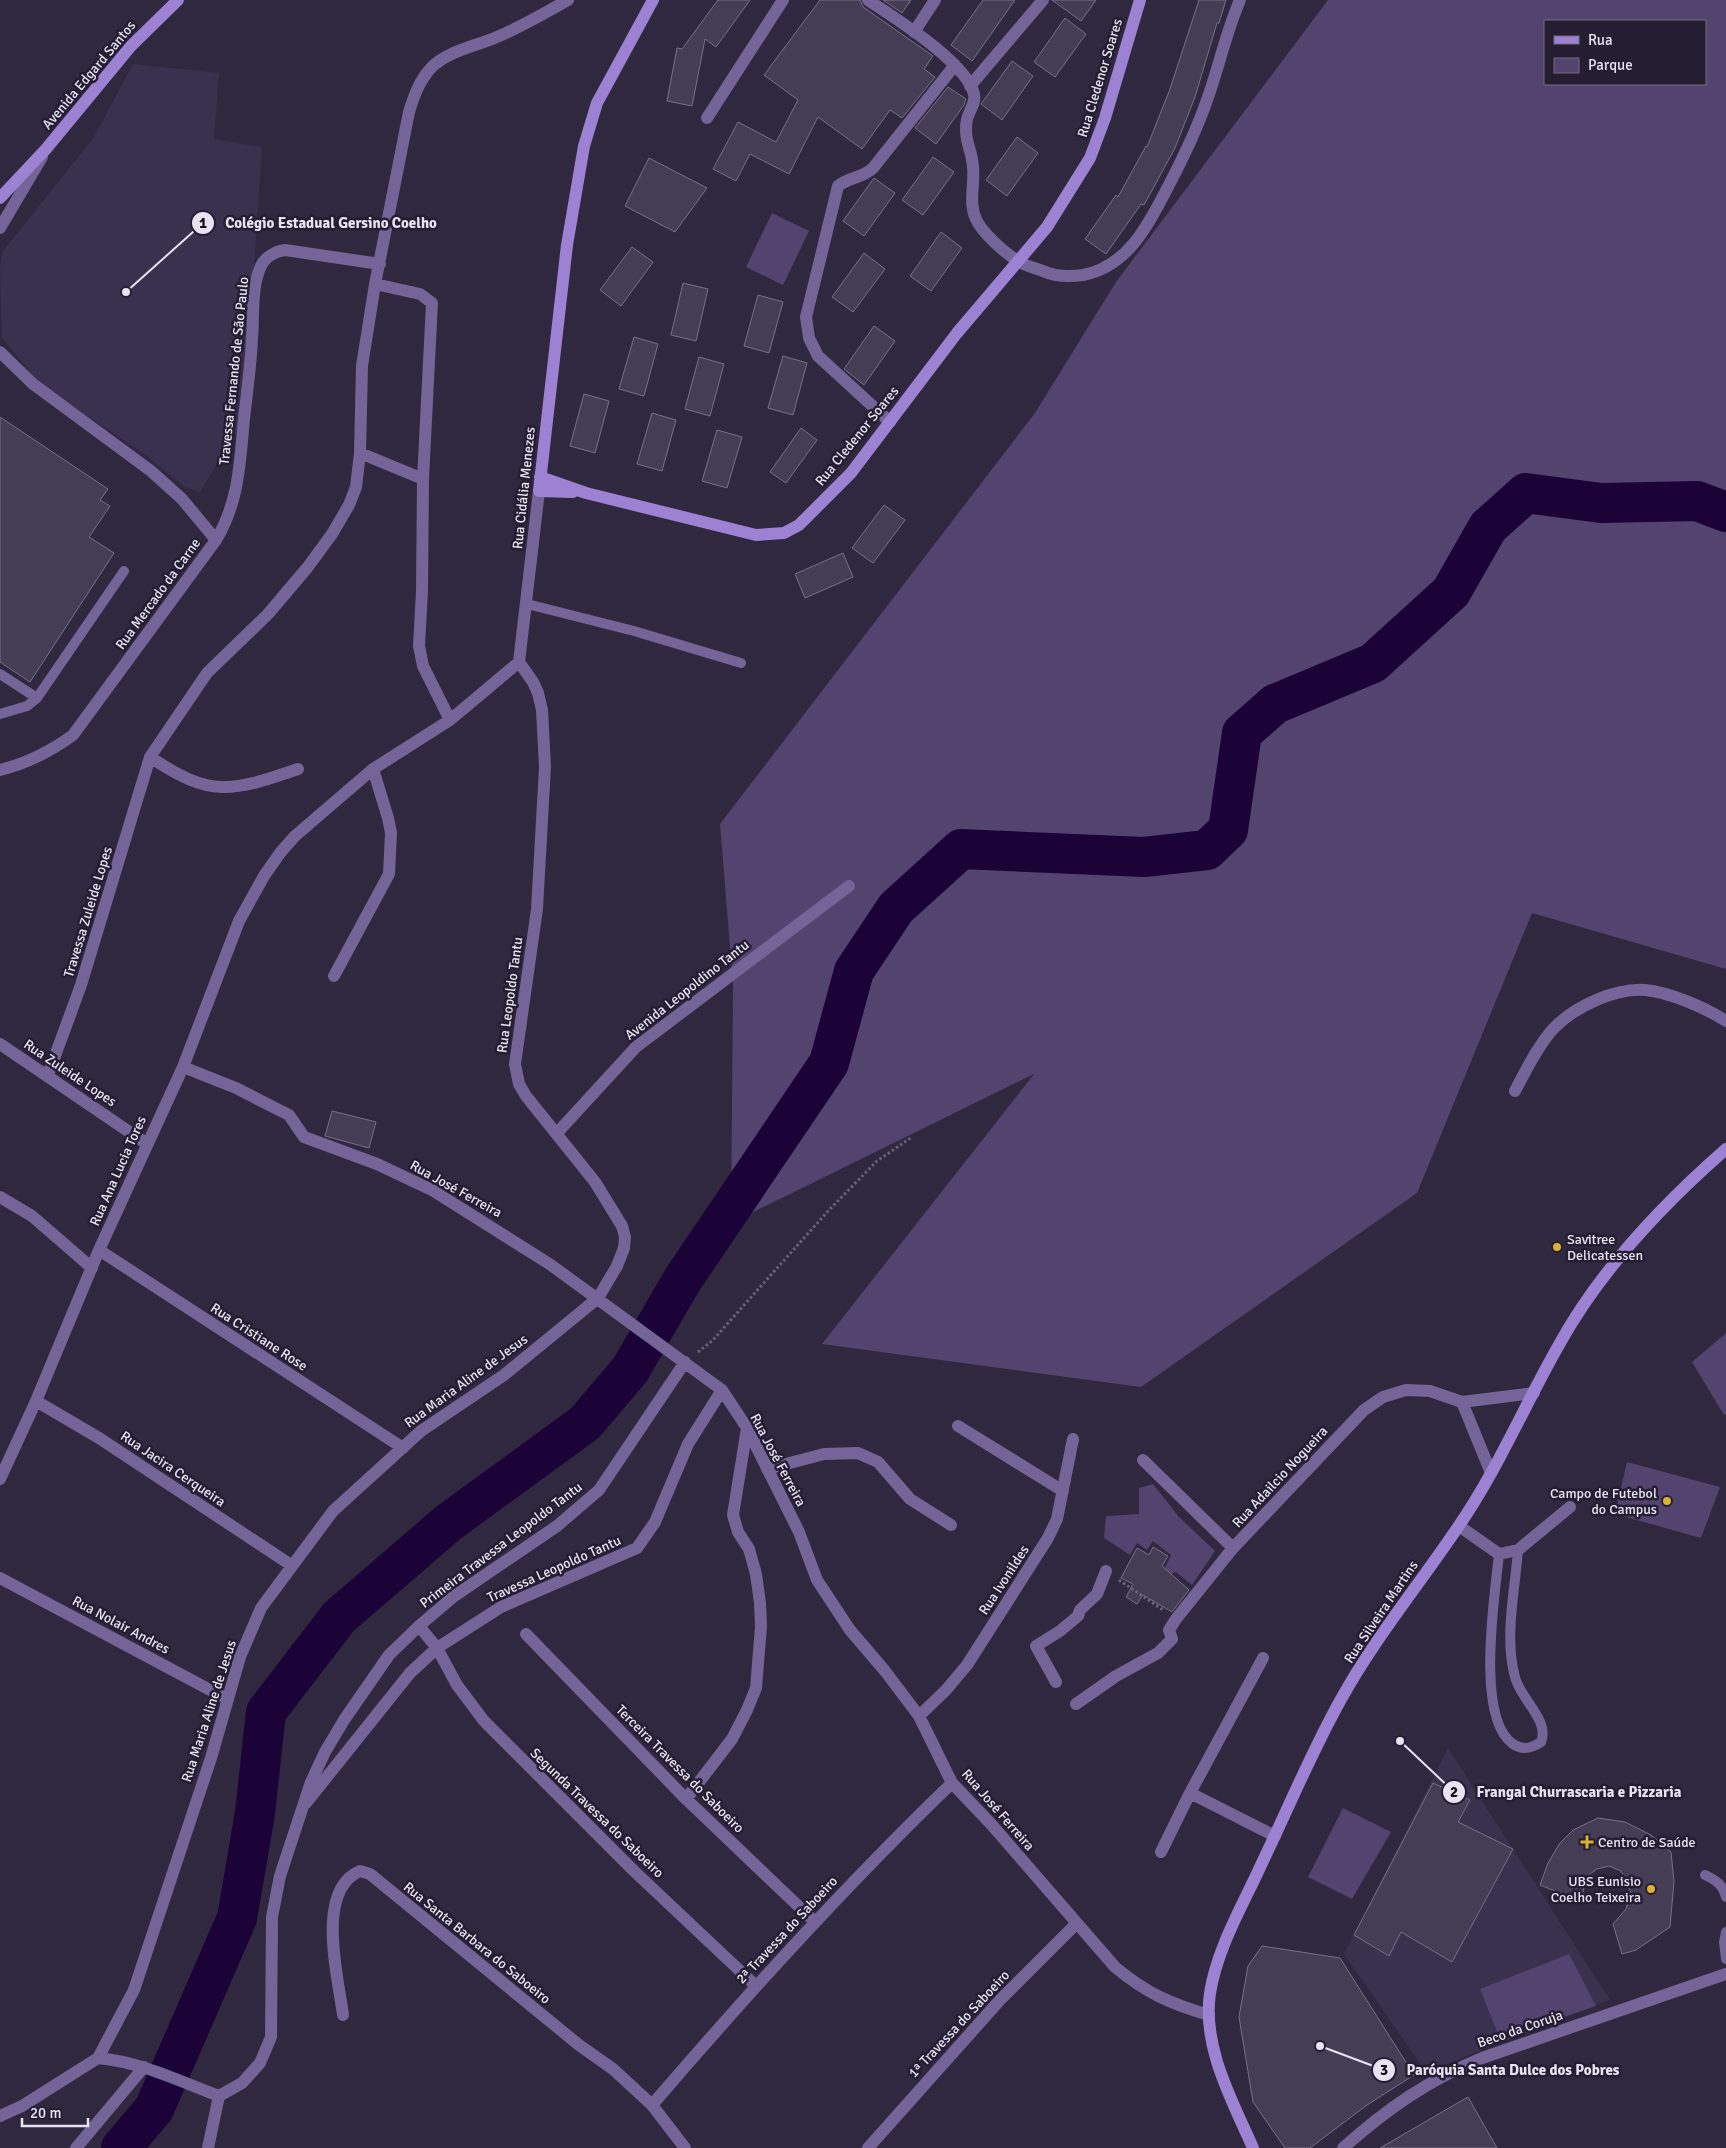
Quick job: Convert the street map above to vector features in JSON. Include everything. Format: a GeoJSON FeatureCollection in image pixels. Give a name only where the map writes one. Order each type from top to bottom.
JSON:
{"type":"FeatureCollection","features":[{"type":"Feature","properties":{"kind":"street","name":"Avenida Edgard Santos"},"geometry":{"type":"LineString","coordinates":[[0,198],[46,149],[131,46],[178,0]]}},
{"type":"Feature","properties":{"kind":"street","name":"Travessa Zuleide Lopes"},"geometry":{"type":"LineString","coordinates":[[48,1075],[81,985],[150,757],[207,673],[268,614],[307,568],[332,534],[349,505],[356,487],[360,453],[362,366],[375,284],[409,112],[415,92],[423,77],[432,66],[451,55],[498,36],[568,0]]}},
{"type":"Feature","properties":{"kind":"street","name":"Rua Cidália Menezes"},"geometry":{"type":"LineString","coordinates":[[519,662],[567,245],[584,146],[597,103],[653,0]]}},
{"type":"Feature","properties":{"kind":"street"},"geometry":{"type":"LineString","coordinates":[[707,118],[783,0]]}},
{"type":"Feature","properties":{"kind":"street"},"geometry":{"type":"LineString","coordinates":[[868,0],[914,32],[955,65],[970,86],[974,95],[974,103],[967,119],[966,144],[973,165],[971,202],[976,221],[988,235],[1018,262],[1050,274],[1071,277],[1094,273],[1117,261],[1132,246],[1149,222],[1193,137],[1240,0]]}},
{"type":"Feature","properties":{"kind":"street"},"geometry":{"type":"LineString","coordinates":[[914,32],[935,0]]}},
{"type":"Feature","properties":{"kind":"street"},"geometry":{"type":"LineString","coordinates":[[970,86],[1042,0]]}},
{"type":"Feature","properties":{"kind":"street","name":"Rua Cledenor Soares"},"geometry":{"type":"LineString","coordinates":[[540,476],[586,493],[756,535],[784,532],[799,525],[851,473],[957,333],[1048,227],[1090,158],[1106,118],[1140,0]]}},
{"type":"Feature","properties":{"kind":"street"},"geometry":{"type":"LineString","coordinates":[[890,422],[818,356],[809,338],[806,317],[838,186],[845,181],[868,173],[873,168],[955,65]]}},
{"type":"Feature","properties":{"kind":"street","name":"Avenida Edgard Santos"},"geometry":{"type":"LineString","coordinates":[[0,228],[46,149]]}},
{"type":"Feature","properties":{"kind":"street","name":"Travessa Fernando de São Paulo"},"geometry":{"type":"LineString","coordinates":[[216,540],[227,522],[239,472],[255,294],[261,266],[266,259],[280,250],[380,264]]}},
{"type":"Feature","properties":{"kind":"street"},"geometry":{"type":"LineString","coordinates":[[375,284],[420,294],[432,303],[423,479],[420,652],[423,666],[450,720]]}},
{"type":"Feature","properties":{"kind":"street","name":"Rua Mercado da Carne"},"geometry":{"type":"LineString","coordinates":[[0,352],[32,384],[151,471],[182,499],[216,540],[73,735],[36,759],[0,770]]}},
{"type":"Feature","properties":{"kind":"street"},"geometry":{"type":"LineString","coordinates":[[360,453],[423,479]]}},
{"type":"Feature","properties":{"kind":"street","name":"Rua Cledenor Soares"},"geometry":{"type":"LineString","coordinates":[[539,491],[586,493]]}},
{"type":"Feature","properties":{"kind":"street"},"geometry":{"type":"LineString","coordinates":[[334,976],[389,874],[391,833],[373,769],[450,720],[519,662]]}},
{"type":"Feature","properties":{"kind":"street","name":"Rua Leopoldo Tantu"},"geometry":{"type":"LineString","coordinates":[[519,662],[538,693],[542,710],[545,767],[537,909],[515,1064],[519,1084],[600,1189],[614,1210],[623,1231],[624,1248],[617,1266],[598,1298]]}},
{"type":"Feature","properties":{"kind":"street"},"geometry":{"type":"LineString","coordinates":[[150,757],[195,783],[212,788],[255,784],[298,769]]}},
{"type":"Feature","properties":{"kind":"street","name":"Rua Ana Lucia Tores"},"geometry":{"type":"LineString","coordinates":[[0,1479],[36,1401],[99,1250],[183,1067],[239,921],[264,876],[280,853],[295,836],[373,769]]}},
{"type":"Feature","properties":{"kind":"street","name":"Avenida Leopoldino Tantu"},"geometry":{"type":"LineString","coordinates":[[557,1133],[636,1047],[849,886]]}},
{"type":"Feature","properties":{"kind":"street"},"geometry":{"type":"LineString","coordinates":[[1515,1091],[1555,1027],[1582,1008],[1610,994],[1645,990],[1670,996],[1712,1012],[1726,1021]]}},
{"type":"Feature","properties":{"kind":"street","name":"Rua Zuleide Lopes"},"geometry":{"type":"LineString","coordinates":[[0,1044],[147,1144]]}},
{"type":"Feature","properties":{"kind":"street","name":"Rua José Ferreira"},"geometry":{"type":"LineString","coordinates":[[183,1067],[236,1088],[289,1115],[304,1137],[377,1164],[432,1190],[494,1228],[598,1298],[722,1390],[747,1428],[799,1532],[817,1580],[850,1630],[919,1716],[952,1783],[991,1824],[1115,1967],[1137,1985],[1158,1998],[1209,2015]]}},
{"type":"Feature","properties":{"kind":"street","name":"Rua Silveira Martins"},"geometry":{"type":"LineString","coordinates":[[1253,2148],[1219,2070],[1212,2042],[1209,2015],[1210,1994],[1224,1947],[1309,1761],[1342,1698],[1402,1604],[1459,1526],[1491,1473],[1561,1341],[1609,1269],[1664,1207],[1726,1149]]}},
{"type":"Feature","properties":{"kind":"street"},"geometry":{"type":"LineString","coordinates":[[0,1198],[32,1216],[92,1268]]}},
{"type":"Feature","properties":{"kind":"street","name":"Rua Cristiane Rose"},"geometry":{"type":"LineString","coordinates":[[99,1250],[402,1448]]}},
{"type":"Feature","properties":{"kind":"street","name":"Rua Maria Aline de Jesus"},"geometry":{"type":"LineString","coordinates":[[98,2058],[134,1990],[211,1758],[240,1657],[261,1608],[332,1511],[421,1431],[450,1409],[477,1394],[504,1375],[598,1298]]}},
{"type":"Feature","properties":{"kind":"street","name":"Primeira Travessa Leopoldo Tantu"},"geometry":{"type":"LineString","coordinates":[[219,2096],[242,2083],[260,2063],[272,2037],[272,1916],[280,1876],[310,1782],[364,1690],[389,1655],[453,1597],[557,1526],[599,1490],[685,1362]]}},
{"type":"Feature","properties":{"kind":"street","name":"Travessa Leopoldo Tantu"},"geometry":{"type":"LineString","coordinates":[[300,1811],[410,1673],[437,1648],[502,1607],[637,1548],[655,1522],[688,1444],[722,1390]]}},
{"type":"Feature","properties":{"kind":"street","name":"Rua Adailcio Nogueira"},"geometry":{"type":"LineString","coordinates":[[1143,1460],[1233,1548],[1364,1410],[1383,1397],[1406,1390],[1430,1391],[1462,1402],[1534,1392]]}},
{"type":"Feature","properties":{"kind":"street","name":"Rua Jacira Cerqueira"},"geometry":{"type":"LineString","coordinates":[[36,1401],[99,1438],[291,1565]]}},
{"type":"Feature","properties":{"kind":"street"},"geometry":{"type":"LineString","coordinates":[[1462,1402],[1491,1473]]}},
{"type":"Feature","properties":{"kind":"street"},"geometry":{"type":"LineString","coordinates":[[958,1426],[1063,1491]]}},
{"type":"Feature","properties":{"kind":"street"},"geometry":{"type":"LineString","coordinates":[[686,1799],[732,1739],[756,1688],[761,1627],[760,1602],[750,1549],[738,1532],[733,1515],[747,1428]]}},
{"type":"Feature","properties":{"kind":"street","name":"Rua Ivonildes"},"geometry":{"type":"LineString","coordinates":[[919,1716],[946,1690],[967,1665],[1048,1538],[1056,1519],[1073,1439]]}},
{"type":"Feature","properties":{"kind":"street"},"geometry":{"type":"LineString","coordinates":[[767,1469],[824,1454],[858,1452],[878,1462],[910,1499],[951,1525]]}},
{"type":"Feature","properties":{"kind":"street"},"geometry":{"type":"LineString","coordinates":[[1459,1526],[1499,1554],[1518,1550],[1570,1507]]}},
{"type":"Feature","properties":{"kind":"street"},"geometry":{"type":"LineString","coordinates":[[1076,1704],[1116,1676],[1158,1653],[1172,1639],[1169,1630],[1176,1619],[1233,1548]]}},
{"type":"Feature","properties":{"kind":"street"},"geometry":{"type":"LineString","coordinates":[[1056,1682],[1036,1646],[1060,1632],[1078,1616],[1080,1610],[1097,1594],[1106,1571]]}},
{"type":"Feature","properties":{"kind":"street","name":"Rua Nolair Andres"},"geometry":{"type":"LineString","coordinates":[[0,1578],[227,1699]]}},
{"type":"Feature","properties":{"kind":"street","name":"Segunda Travessa do Saboeiro"},"geometry":{"type":"LineString","coordinates":[[419,1626],[437,1648],[457,1685],[471,1704],[514,1754],[755,1985]]}},
{"type":"Feature","properties":{"kind":"street","name":"Terceira Travessa do Saboeiro"},"geometry":{"type":"LineString","coordinates":[[526,1634],[686,1799],[815,1922]]}},
{"type":"Feature","properties":{"kind":"street"},"geometry":{"type":"LineString","coordinates":[[1161,1852],[1190,1793],[1263,1658]]}},
{"type":"Feature","properties":{"kind":"street","name":"2ª Travessa do Saboeiro"},"geometry":{"type":"LineString","coordinates":[[652,2104],[755,1985],[881,1852],[952,1783]]}},
{"type":"Feature","properties":{"kind":"street"},"geometry":{"type":"LineString","coordinates":[[1190,1793],[1275,1836]]}},
{"type":"Feature","properties":{"kind":"street","name":"Rua Santa Barbara do Saboeiro"},"geometry":{"type":"LineString","coordinates":[[343,2015],[332,1931],[332,1912],[335,1898],[342,1885],[350,1875],[360,1871],[370,1874],[579,2045],[612,2069],[652,2104],[684,2148]]}},
{"type":"Feature","properties":{"kind":"street","name":"1ª Travessa do Saboeiro"},"geometry":{"type":"LineString","coordinates":[[868,2148],[1000,2000],[1076,1924]]}},
{"type":"Feature","properties":{"kind":"street","name":"Beco da Coruja"},"geometry":{"type":"LineString","coordinates":[[1343,2148],[1376,2120],[1412,2094],[1447,2073],[1482,2058],[1726,1974]]}},
{"type":"Feature","properties":{"kind":"street"},"geometry":{"type":"LineString","coordinates":[[0,2116],[22,2106],[98,2058],[120,2060],[144,2067],[219,2096],[208,2148]]}},
{"type":"Feature","properties":{"kind":"street"},"geometry":{"type":"LineString","coordinates":[[76,2148],[144,2067]]}},
{"type":"Feature","properties":{"kind":"lane"},"geometry":{"type":"LineString","coordinates":[[0,714],[27,706],[37,698],[124,571]]}},
{"type":"Feature","properties":{"kind":"lane"},"geometry":{"type":"LineString","coordinates":[[527,604],[634,631],[741,663]]}},
{"type":"Feature","properties":{"kind":"lane"},"geometry":{"type":"LineString","coordinates":[[0,674],[37,698]]}},
{"type":"Feature","properties":{"kind":"lane"},"geometry":{"type":"LineString","coordinates":[[1499,1554],[1490,1686],[1494,1708],[1504,1734],[1510,1743],[1527,1749],[1541,1742],[1544,1735],[1539,1719],[1529,1706],[1515,1678],[1511,1655],[1511,1627],[1518,1550]]}},
{"type":"Feature","properties":{"kind":"lane"},"geometry":{"type":"LineString","coordinates":[[1705,1875],[1716,1880],[1724,1889],[1726,1897]]}},
{"type":"Feature","properties":{"kind":"lane"},"geometry":{"type":"LineString","coordinates":[[1726,1932],[1724,1942],[1726,1959]]}},
{"type":"Feature","properties":{"kind":"path"},"geometry":{"type":"LineString","coordinates":[[685,1362],[712,1342],[830,1210],[877,1161],[912,1137]]}},
{"type":"Feature","properties":{"kind":"path"},"geometry":{"type":"LineString","coordinates":[[1106,1571],[1176,1619]]}},
{"type":"Feature","properties":{"kind":"shaded area"},"geometry":{"type":"Polygon","coordinates":[[[133,64],[219,73],[214,139],[262,147],[244,418],[200,492],[184,487],[147,456],[40,384],[2,338],[0,266],[3,251],[94,137],[133,64]]]}},
{"type":"Feature","properties":{"kind":"shaded area"},"geometry":{"type":"Polygon","coordinates":[[[1448,1748],[1610,2000],[1426,2072],[1344,1954],[1448,1748]]]}},
{"type":"Feature","properties":{"kind":"green space"},"geometry":{"type":"Polygon","coordinates":[[[1328,0],[1726,0],[1726,969],[1532,913],[1417,1193],[1141,1387],[822,1344],[1034,1074],[731,1223],[733,984],[720,824],[1035,413],[1116,282],[1328,0]]]}},
{"type":"Feature","properties":{"kind":"green space"},"geometry":{"type":"Polygon","coordinates":[[[772,213],[809,231],[783,285],[746,267],[772,213]]]}},
{"type":"Feature","properties":{"kind":"green space"},"geometry":{"type":"Polygon","coordinates":[[[1726,1333],[1726,1414],[1724,1415],[1692,1362],[1726,1333]]]}},
{"type":"Feature","properties":{"kind":"green space","name":"Campo de Futebol do Campus"},"geometry":{"type":"Polygon","coordinates":[[[1627,1462],[1720,1487],[1701,1538],[1615,1514],[1627,1462]]]}},
{"type":"Feature","properties":{"kind":"green space"},"geometry":{"type":"Polygon","coordinates":[[[1153,1484],[1179,1517],[1215,1551],[1192,1585],[1176,1572],[1171,1574],[1164,1570],[1171,1555],[1153,1541],[1147,1550],[1137,1543],[1130,1555],[1104,1538],[1106,1516],[1139,1514],[1139,1488],[1153,1484]]]}},
{"type":"Feature","properties":{"kind":"green space"},"geometry":{"type":"Polygon","coordinates":[[[1343,1808],[1391,1832],[1352,1899],[1308,1877],[1343,1808]]]}},
{"type":"Feature","properties":{"kind":"green space"},"geometry":{"type":"Polygon","coordinates":[[[1569,1954],[1596,2006],[1500,2039],[1480,1989],[1569,1954]]]}},
{"type":"Feature","properties":{"kind":"building"},"geometry":{"type":"Polygon","coordinates":[[[718,0],[750,0],[716,47],[705,39],[692,106],[667,101],[677,48],[682,49],[718,0]]]}},
{"type":"Feature","properties":{"kind":"building"},"geometry":{"type":"Polygon","coordinates":[[[820,0],[860,0],[863,7],[933,56],[924,69],[935,77],[902,118],[890,110],[862,149],[818,117],[789,174],[750,154],[736,181],[713,169],[738,122],[776,142],[798,100],[764,75],[820,0]]]}},
{"type":"Feature","properties":{"kind":"building"},"geometry":{"type":"Polygon","coordinates":[[[883,0],[911,0],[902,13],[883,0]]]}},
{"type":"Feature","properties":{"kind":"building"},"geometry":{"type":"Polygon","coordinates":[[[983,0],[1015,0],[972,61],[951,45],[983,0]]]}},
{"type":"Feature","properties":{"kind":"building"},"geometry":{"type":"Polygon","coordinates":[[[1052,0],[1096,0],[1081,21],[1052,0]]]}},
{"type":"Feature","properties":{"kind":"building"},"geometry":{"type":"Polygon","coordinates":[[[1199,0],[1226,0],[1219,23],[1217,23],[1195,97],[1175,148],[1144,205],[1141,204],[1106,254],[1085,239],[1116,195],[1118,197],[1147,147],[1170,89],[1199,0]]]}},
{"type":"Feature","properties":{"kind":"building"},"geometry":{"type":"Polygon","coordinates":[[[1065,18],[1086,34],[1055,77],[1034,62],[1065,18]]]}},
{"type":"Feature","properties":{"kind":"building"},"geometry":{"type":"Polygon","coordinates":[[[1012,61],[1033,76],[1002,120],[981,104],[1012,61]]]}},
{"type":"Feature","properties":{"kind":"building"},"geometry":{"type":"Polygon","coordinates":[[[948,87],[966,99],[964,105],[936,144],[915,128],[948,87]]]}},
{"type":"Feature","properties":{"kind":"building"},"geometry":{"type":"Polygon","coordinates":[[[1017,137],[1038,153],[1007,196],[986,180],[1017,137]]]}},
{"type":"Feature","properties":{"kind":"building"},"geometry":{"type":"Polygon","coordinates":[[[933,157],[954,172],[923,215],[902,200],[933,157]]]}},
{"type":"Feature","properties":{"kind":"building"},"geometry":{"type":"Polygon","coordinates":[[[649,158],[707,188],[675,232],[625,206],[649,158]]]}},
{"type":"Feature","properties":{"kind":"building"},"geometry":{"type":"Polygon","coordinates":[[[874,178],[895,193],[864,236],[843,221],[874,178]]]}},
{"type":"Feature","properties":{"kind":"building"},"geometry":{"type":"Polygon","coordinates":[[[941,232],[962,248],[931,291],[910,276],[941,232]]]}},
{"type":"Feature","properties":{"kind":"building"},"geometry":{"type":"Polygon","coordinates":[[[632,247],[653,262],[621,306],[600,290],[632,247]]]}},
{"type":"Feature","properties":{"kind":"building"},"geometry":{"type":"Polygon","coordinates":[[[864,253],[885,269],[853,312],[832,297],[864,253]]]}},
{"type":"Feature","properties":{"kind":"building"},"geometry":{"type":"Polygon","coordinates":[[[683,283],[708,289],[696,341],[671,335],[683,283]]]}},
{"type":"Feature","properties":{"kind":"building"},"geometry":{"type":"Polygon","coordinates":[[[758,295],[783,302],[769,353],[744,346],[758,295]]]}},
{"type":"Feature","properties":{"kind":"building"},"geometry":{"type":"Polygon","coordinates":[[[874,326],[895,341],[864,385],[844,369],[874,326]]]}},
{"type":"Feature","properties":{"kind":"building"},"geometry":{"type":"Polygon","coordinates":[[[634,337],[658,344],[644,396],[619,389],[634,337]]]}},
{"type":"Feature","properties":{"kind":"building"},"geometry":{"type":"Polygon","coordinates":[[[783,356],[807,363],[793,415],[768,408],[783,356]]]}},
{"type":"Feature","properties":{"kind":"building"},"geometry":{"type":"Polygon","coordinates":[[[699,357],[724,364],[710,416],[685,409],[699,357]]]}},
{"type":"Feature","properties":{"kind":"building"},"geometry":{"type":"Polygon","coordinates":[[[584,394],[609,401],[595,453],[570,446],[584,394]]]}},
{"type":"Feature","properties":{"kind":"building"},"geometry":{"type":"Polygon","coordinates":[[[652,413],[676,420],[662,471],[637,464],[652,413]]]}},
{"type":"Feature","properties":{"kind":"building"},"geometry":{"type":"Polygon","coordinates":[[[0,417],[108,489],[100,500],[110,506],[89,537],[114,553],[30,682],[0,662],[0,417]]]}},
{"type":"Feature","properties":{"kind":"building"},"geometry":{"type":"Polygon","coordinates":[[[801,428],[817,440],[786,483],[770,472],[801,428]]]}},
{"type":"Feature","properties":{"kind":"building"},"geometry":{"type":"Polygon","coordinates":[[[717,430],[742,437],[727,488],[702,481],[717,430]]]}},
{"type":"Feature","properties":{"kind":"building"},"geometry":{"type":"Polygon","coordinates":[[[884,505],[905,520],[873,563],[852,548],[884,505]]]}},
{"type":"Feature","properties":{"kind":"building"},"geometry":{"type":"Polygon","coordinates":[[[843,553],[853,577],[805,598],[795,574],[843,553]]]}},
{"type":"Feature","properties":{"kind":"building"},"geometry":{"type":"Polygon","coordinates":[[[332,1111],[376,1122],[369,1148],[325,1136],[332,1111]]]}},
{"type":"Feature","properties":{"kind":"building"},"geometry":{"type":"Polygon","coordinates":[[[1153,1547],[1168,1556],[1162,1566],[1189,1590],[1172,1612],[1143,1595],[1137,1604],[1126,1597],[1133,1584],[1121,1578],[1132,1557],[1137,1548],[1149,1555],[1153,1547]]]}},
{"type":"Feature","properties":{"kind":"building"},"geometry":{"type":"Polygon","coordinates":[[[1433,1783],[1470,1800],[1458,1822],[1513,1849],[1452,1962],[1401,1932],[1389,1956],[1354,1935],[1433,1783]]]}},
{"type":"Feature","properties":{"kind":"building","name":"UBS Eunisio Coelho Teixeira"},"geometry":{"type":"Polygon","coordinates":[[[1598,1818],[1625,1822],[1651,1835],[1671,1852],[1674,1881],[1670,1927],[1636,1950],[1622,1954],[1613,1924],[1626,1909],[1631,1893],[1621,1871],[1609,1866],[1597,1869],[1590,1874],[1585,1883],[1581,1901],[1540,1885],[1548,1863],[1560,1843],[1573,1830],[1598,1818]]]}},
{"type":"Feature","properties":{"kind":"building"},"geometry":{"type":"Polygon","coordinates":[[[1262,1946],[1340,1958],[1414,2075],[1367,2105],[1310,2148],[1285,2148],[1253,2102],[1239,2017],[1248,1966],[1262,1946]]]}},
{"type":"Feature","properties":{"kind":"building"},"geometry":{"type":"Polygon","coordinates":[[[1468,2097],[1497,2148],[1380,2148],[1468,2097]]]}},
{"type":"Feature","properties":{"kind":"waterway"},"geometry":{"type":"LineString","coordinates":[[121,2148],[154,2109],[237,1918],[255,1813],[266,1712],[339,1617],[448,1523],[585,1423],[630,1370],[683,1279],[829,1063],[854,971],[896,908],[961,849],[1144,857],[1207,850],[1228,830],[1242,733],[1275,704],[1373,663],[1451,592],[1488,527],[1526,493],[1601,503],[1697,501],[1726,512]]}},
{"type":"Feature","properties":{"kind":"place","name":"Colégio Estadual Gersino Coelho"},"geometry":{"type":"Point","coordinates":[126,292]}},
{"type":"Feature","properties":{"kind":"place","name":"Savitree Delicatessen"},"geometry":{"type":"Point","coordinates":[1557,1247]}},
{"type":"Feature","properties":{"kind":"place","name":"Campo de Futebol do Campus"},"geometry":{"type":"Point","coordinates":[1667,1501]}},
{"type":"Feature","properties":{"kind":"place","name":"Frangal Churrascaria e Pizzaria"},"geometry":{"type":"Point","coordinates":[1400,1741]}},
{"type":"Feature","properties":{"kind":"place","name":"Centro de Saúde"},"geometry":{"type":"Point","coordinates":[1587,1842]}},
{"type":"Feature","properties":{"kind":"place","name":"UBS Eunisio Coelho Teixeira"},"geometry":{"type":"Point","coordinates":[1651,1889]}},
{"type":"Feature","properties":{"kind":"place","name":"Paróquia Santa Dulce dos Pobres"},"geometry":{"type":"Point","coordinates":[1320,2046]}}]}
